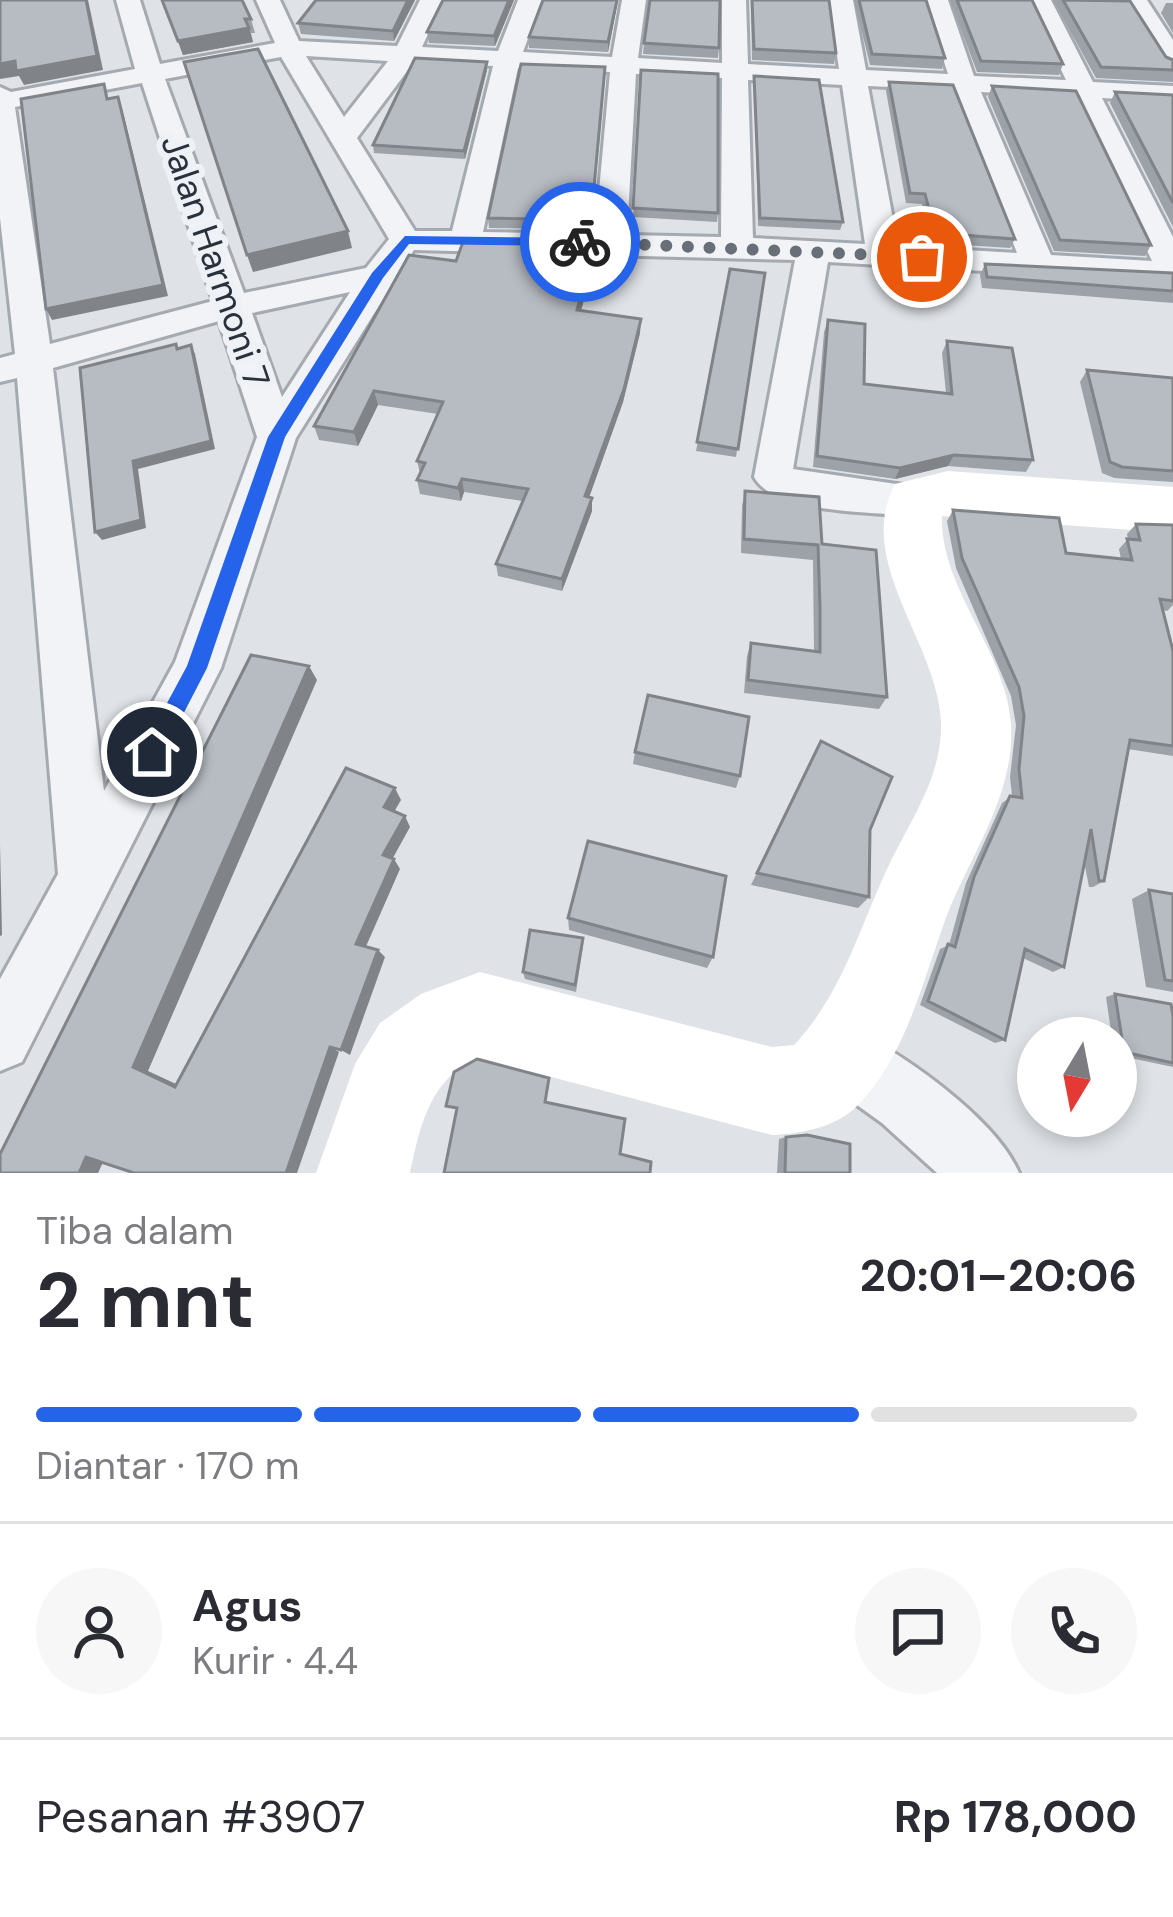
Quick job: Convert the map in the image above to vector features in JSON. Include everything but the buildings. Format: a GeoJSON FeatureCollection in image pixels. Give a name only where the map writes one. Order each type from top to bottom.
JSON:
{"type":"FeatureCollection","features":[{"type":"Feature","properties":{"kind":"street","name":"Jalan Harmoni 7"},"geometry":{"type":"LineString","coordinates":[[128,0],[277,437]]}},
{"type":"Feature","properties":{"kind":"street"},"geometry":{"type":"LineString","coordinates":[[268,0],[341,140],[391,258]]}},
{"type":"Feature","properties":{"kind":"street"},"geometry":{"type":"LineString","coordinates":[[341,140],[405,56],[432,0]]}},
{"type":"Feature","properties":{"kind":"street"},"geometry":{"type":"LineString","coordinates":[[466,238],[507,60],[530,0]]}},
{"type":"Feature","properties":{"kind":"street"},"geometry":{"type":"LineString","coordinates":[[610,243],[634,0]]}},
{"type":"Feature","properties":{"kind":"street"},"geometry":{"type":"LineString","coordinates":[[734,0],[737,247]]}},
{"type":"Feature","properties":{"kind":"street"},"geometry":{"type":"LineString","coordinates":[[841,0],[883,255]]}},
{"type":"Feature","properties":{"kind":"street"},"geometry":{"type":"LineString","coordinates":[[936,0],[964,84],[1038,264]]}},
{"type":"Feature","properties":{"kind":"street"},"geometry":{"type":"LineString","coordinates":[[17,366],[466,238],[1173,270],[1039,0]]}},
{"type":"Feature","properties":{"kind":"street"},"geometry":{"type":"LineString","coordinates":[[1135,0],[1173,59]]}},
{"type":"Feature","properties":{"kind":"street"},"geometry":{"type":"LineString","coordinates":[[86,877],[17,366],[1,106],[152,78],[291,39],[327,51],[405,56],[1173,94]]}},
{"type":"Feature","properties":{"kind":"street"},"geometry":{"type":"LineString","coordinates":[[813,254],[775,471],[790,488],[916,500],[948,493],[1173,510]]}},
{"type":"Feature","properties":{"kind":"street"},"geometry":{"type":"LineString","coordinates":[[0,1040],[196,668],[277,437],[391,258]]}},
{"type":"Feature","properties":{"kind":"street"},"geometry":{"type":"LineString","coordinates":[[362,1173],[382,1098],[392,1080],[414,1051],[450,1022],[480,1015],[772,1091],[800,1090],[822,1079],[864,1026],[916,893],[950,835],[967,784],[976,724],[961,653],[911,546],[910,511],[916,500]]}},
{"type":"Feature","properties":{"kind":"street"},"geometry":{"type":"LineString","coordinates":[[840,1055],[905,1100],[986,1173]]}},
{"type":"Feature","properties":{"kind":"way so far"},"geometry":{"type":"LineString","coordinates":[[580,242],[922,257]]}},
{"type":"Feature","properties":{"kind":"route"},"geometry":{"type":"LineString","coordinates":[[152,752],[196,668],[277,437],[377,276],[405,240],[580,242]]}}]}
